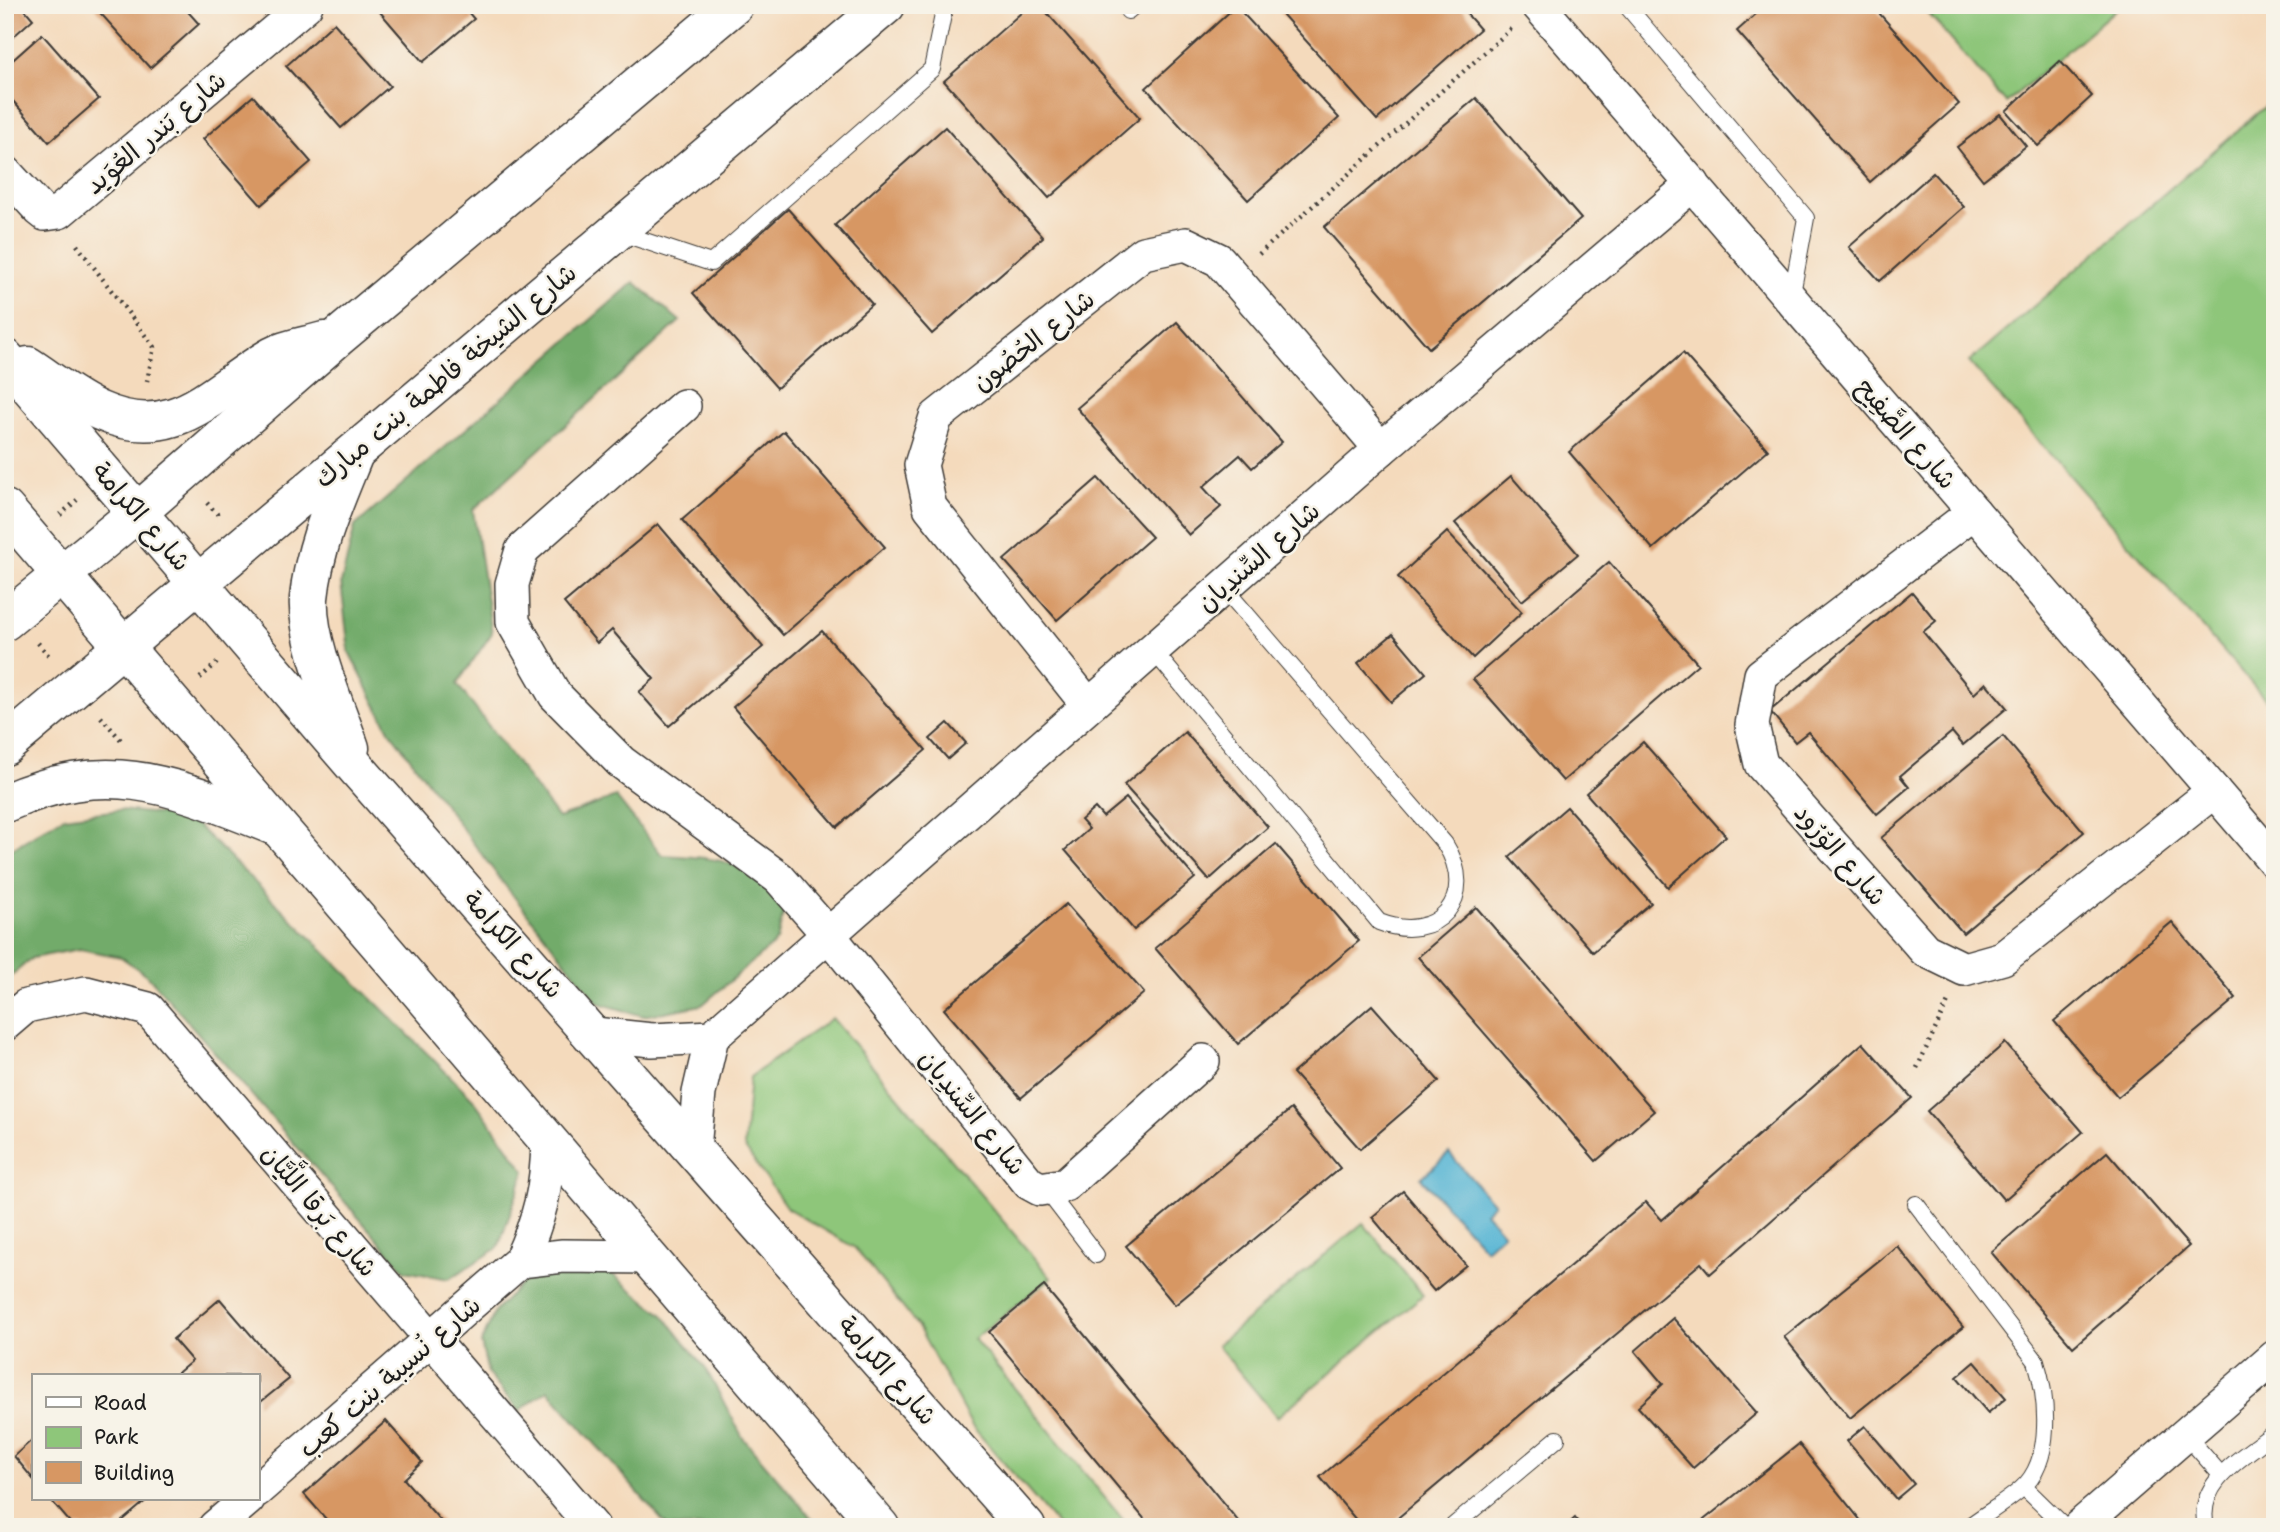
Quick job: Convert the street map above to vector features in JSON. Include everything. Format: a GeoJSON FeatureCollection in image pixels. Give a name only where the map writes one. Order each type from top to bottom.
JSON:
{"type":"FeatureCollection","features":[{"type":"Feature","properties":{"kind":"main road"},"geometry":{"type":"LineString","coordinates":[[5,621],[138,512],[337,338],[734,5]]}},
{"type":"Feature","properties":{"kind":"main road","name":"شارع الشيخة فاطمة بنت مبارك"},"geometry":{"type":"LineString","coordinates":[[5,746],[886,5]]}},
{"type":"Feature","properties":{"kind":"main road"},"geometry":{"type":"LineString","coordinates":[[5,352],[99,410],[138,421],[162,421],[185,414],[206,403],[275,355],[337,338]]}},
{"type":"Feature","properties":{"kind":"main road","name":"شارع الكرامة"},"geometry":{"type":"LineString","coordinates":[[5,358],[358,770],[594,1034],[1026,1527]]}},
{"type":"Feature","properties":{"kind":"main road"},"geometry":{"type":"LineString","coordinates":[[356,450],[321,537],[309,600],[317,654],[358,770]]}},
{"type":"Feature","properties":{"kind":"main road"},"geometry":{"type":"LineString","coordinates":[[5,509],[880,1527]]}},
{"type":"Feature","properties":{"kind":"main road"},"geometry":{"type":"LineString","coordinates":[[5,803],[64,783],[94,779],[149,781],[172,786],[281,829]]}},
{"type":"Feature","properties":{"kind":"street","name":"شارع بَندر العُوَيد"},"geometry":{"type":"LineString","coordinates":[[5,173],[45,214],[59,212],[306,5]]}},
{"type":"Feature","properties":{"kind":"street","name":"شارع الصَّفِيح"},"geometry":{"type":"LineString","coordinates":[[1528,14],[1693,184],[2275,862]]}},
{"type":"Feature","properties":{"kind":"street","name":"شارع السِّندِيان"},"geometry":{"type":"LineString","coordinates":[[712,1037],[827,933],[1381,449],[1693,184]]}},
{"type":"Feature","properties":{"kind":"street","name":"شارع الحُصُون"},"geometry":{"type":"LineString","coordinates":[[1088,705],[930,507],[921,465],[936,417],[1143,253],[1186,244],[1219,260],[1381,449]]}},
{"type":"Feature","properties":{"kind":"street"},"geometry":{"type":"LineString","coordinates":[[684,406],[522,550],[512,584],[513,622],[555,695],[621,762],[779,878],[827,933]]}},
{"type":"Feature","properties":{"kind":"street","name":"شارع الوُرُود"},"geometry":{"type":"LineString","coordinates":[[1964,969],[1925,950],[1761,764],[1752,725],[1760,675],[1974,512]]}},
{"type":"Feature","properties":{"kind":"street"},"geometry":{"type":"LineString","coordinates":[[1964,969],[2003,958],[2214,791]]}},
{"type":"Feature","properties":{"kind":"street","name":"شارع السِّندِيان"},"geometry":{"type":"LineString","coordinates":[[827,933],[1029,1183],[1047,1191],[1065,1185],[1203,1061]]}},
{"type":"Feature","properties":{"kind":"street","name":"شارع بَرقا اللَّيَّان"},"geometry":{"type":"LineString","coordinates":[[5,1024],[26,1006],[86,993],[148,1009],[593,1527]]}},
{"type":"Feature","properties":{"kind":"street"},"geometry":{"type":"LineString","coordinates":[[594,1034],[652,1040],[712,1037],[699,1093],[694,1149]]}},
{"type":"Feature","properties":{"kind":"street","name":"شارع نُسيبة بنت كعب"},"geometry":{"type":"LineString","coordinates":[[259,1488],[520,1261],[538,1223],[548,1183],[548,1141]]}},
{"type":"Feature","properties":{"kind":"street"},"geometry":{"type":"LineString","coordinates":[[520,1261],[563,1256],[650,1257]]}},
{"type":"Feature","properties":{"kind":"street"},"geometry":{"type":"LineString","coordinates":[[2079,1527],[2275,1357]]}},
{"type":"Feature","properties":{"kind":"street"},"geometry":{"type":"LineString","coordinates":[[215,1527],[247,1500]]}},
{"type":"Feature","properties":{"kind":"lane"},"geometry":{"type":"LineString","coordinates":[[616,232],[711,263],[932,69],[945,5]]}},
{"type":"Feature","properties":{"kind":"lane"},"geometry":{"type":"LineString","coordinates":[[1626,5],[1806,218],[1791,299]]}},
{"type":"Feature","properties":{"kind":"lane"},"geometry":{"type":"LineString","coordinates":[[1152,649],[1379,922],[1399,929],[1420,929],[1439,919],[1453,903],[1459,882],[1456,861],[1223,587]]}},
{"type":"Feature","properties":{"kind":"lane"},"geometry":{"type":"LineString","coordinates":[[1047,1191],[1096,1255]]}},
{"type":"Feature","properties":{"kind":"lane"},"geometry":{"type":"LineString","coordinates":[[1916,1204],[2036,1361],[2045,1390],[2046,1428],[2038,1460],[2024,1487],[1968,1527]]}},
{"type":"Feature","properties":{"kind":"lane"},"geometry":{"type":"LineString","coordinates":[[2206,1527],[2203,1512],[2205,1500],[2221,1475],[2275,1432]]}},
{"type":"Feature","properties":{"kind":"lane"},"geometry":{"type":"LineString","coordinates":[[2185,1434],[2221,1475]]}},
{"type":"Feature","properties":{"kind":"lane"},"geometry":{"type":"LineString","coordinates":[[1452,1527],[1557,1440]]}},
{"type":"Feature","properties":{"kind":"lane"},"geometry":{"type":"LineString","coordinates":[[2024,1487],[2065,1527]]}},
{"type":"Feature","properties":{"kind":"path"},"geometry":{"type":"LineString","coordinates":[[1234,277],[1528,14]]}},
{"type":"Feature","properties":{"kind":"path"},"geometry":{"type":"LineString","coordinates":[[1917,1068],[1964,969]]}},
{"type":"Feature","properties":{"kind":"green space"},"geometry":{"type":"Polygon","coordinates":[[[1921,5],[2121,5],[2006,103],[1921,5]]]}},
{"type":"Feature","properties":{"kind":"green space"},"geometry":{"type":"Polygon","coordinates":[[[2275,98],[2275,708],[2274,709],[1969,362],[2275,98]]]}},
{"type":"Feature","properties":{"kind":"green space"},"geometry":{"type":"Polygon","coordinates":[[[634,282],[680,321],[473,510],[492,633],[457,684],[558,818],[616,797],[662,855],[703,858],[730,864],[754,878],[785,906],[777,941],[702,1005],[643,1016],[598,1003],[500,879],[389,730],[349,652],[341,583],[355,526],[634,282]]]}},
{"type":"Feature","properties":{"kind":"green space"},"geometry":{"type":"Polygon","coordinates":[[[120,810],[189,817],[473,1099],[525,1171],[498,1248],[449,1279],[405,1271],[149,977],[121,957],[80,949],[32,958],[5,981],[5,853],[63,817],[120,810]]]}},
{"type":"Feature","properties":{"kind":"green space"},"geometry":{"type":"Polygon","coordinates":[[[832,1018],[1051,1278],[974,1339],[1129,1527],[1059,1527],[972,1426],[917,1325],[855,1248],[787,1208],[744,1147],[750,1077],[832,1018]]]}},
{"type":"Feature","properties":{"kind":"green space"},"geometry":{"type":"Polygon","coordinates":[[[1363,1223],[1423,1295],[1277,1417],[1217,1345],[1363,1223]]]}},
{"type":"Feature","properties":{"kind":"green space"},"geometry":{"type":"Polygon","coordinates":[[[567,1269],[607,1270],[663,1315],[706,1369],[743,1438],[819,1527],[668,1527],[548,1390],[519,1411],[488,1374],[481,1343],[495,1311],[522,1283],[567,1269]]]}},
{"type":"Feature","properties":{"kind":"water"},"geometry":{"type":"Polygon","coordinates":[[[1449,1153],[1494,1204],[1485,1212],[1503,1233],[1485,1249],[1421,1178],[1449,1153]]]}},
{"type":"Feature","properties":{"kind":"building"},"geometry":{"type":"Polygon","coordinates":[[[5,5],[21,5],[33,19],[5,44],[5,5]]]}},
{"type":"Feature","properties":{"kind":"building"},"geometry":{"type":"Polygon","coordinates":[[[93,5],[182,5],[199,24],[150,68],[93,5]]]}},
{"type":"Feature","properties":{"kind":"building"},"geometry":{"type":"Polygon","coordinates":[[[374,5],[462,5],[474,19],[423,62],[374,5]]]}},
{"type":"Feature","properties":{"kind":"building"},"geometry":{"type":"Polygon","coordinates":[[[1030,5],[1040,5],[1140,118],[1049,198],[944,81],[1030,5]]]}},
{"type":"Feature","properties":{"kind":"building"},"geometry":{"type":"Polygon","coordinates":[[[1274,5],[1459,5],[1480,29],[1377,120],[1274,5]]]}},
{"type":"Feature","properties":{"kind":"building"},"geometry":{"type":"Polygon","coordinates":[[[1766,5],[1872,5],[1959,104],[1870,182],[1737,31],[1766,5]]]}},
{"type":"Feature","properties":{"kind":"building"},"geometry":{"type":"Polygon","coordinates":[[[1236,6],[1339,118],[1248,200],[1146,88],[1236,6]]]}},
{"type":"Feature","properties":{"kind":"building"},"geometry":{"type":"Polygon","coordinates":[[[334,23],[390,86],[341,128],[286,66],[334,23]]]}},
{"type":"Feature","properties":{"kind":"building"},"geometry":{"type":"Polygon","coordinates":[[[42,34],[99,99],[49,142],[5,92],[5,67],[42,34]]]}},
{"type":"Feature","properties":{"kind":"building"},"geometry":{"type":"Polygon","coordinates":[[[2060,61],[2092,96],[2038,146],[2006,111],[2060,61]]]}},
{"type":"Feature","properties":{"kind":"building"},"geometry":{"type":"Polygon","coordinates":[[[253,96],[311,162],[261,205],[203,139],[253,96]]]}},
{"type":"Feature","properties":{"kind":"building"},"geometry":{"type":"Polygon","coordinates":[[[1476,98],[1581,219],[1429,348],[1324,227],[1476,98]]]}},
{"type":"Feature","properties":{"kind":"building"},"geometry":{"type":"Polygon","coordinates":[[[2000,114],[2026,146],[1983,180],[1957,147],[2000,114]]]}},
{"type":"Feature","properties":{"kind":"building"},"geometry":{"type":"Polygon","coordinates":[[[945,127],[1043,237],[932,334],[835,225],[945,127]]]}},
{"type":"Feature","properties":{"kind":"building"},"geometry":{"type":"Polygon","coordinates":[[[1933,173],[1964,207],[1880,281],[1849,247],[1933,173]]]}},
{"type":"Feature","properties":{"kind":"building"},"geometry":{"type":"Polygon","coordinates":[[[788,209],[872,304],[777,388],[693,293],[788,209]]]}},
{"type":"Feature","properties":{"kind":"building"},"geometry":{"type":"Polygon","coordinates":[[[1177,322],[1282,442],[1252,468],[1240,455],[1203,487],[1221,507],[1189,535],[1077,408],[1177,322]]]}},
{"type":"Feature","properties":{"kind":"building"},"geometry":{"type":"Polygon","coordinates":[[[1683,353],[1768,450],[1653,549],[1569,452],[1683,353]]]}},
{"type":"Feature","properties":{"kind":"building"},"geometry":{"type":"Polygon","coordinates":[[[784,431],[885,547],[783,635],[682,520],[784,431]]]}},
{"type":"Feature","properties":{"kind":"building"},"geometry":{"type":"Polygon","coordinates":[[[1511,476],[1578,554],[1522,601],[1455,523],[1511,476]]]}},
{"type":"Feature","properties":{"kind":"building"},"geometry":{"type":"Polygon","coordinates":[[[1098,478],[1152,537],[1057,620],[1004,560],[1098,478]]]}},
{"type":"Feature","properties":{"kind":"building"},"geometry":{"type":"Polygon","coordinates":[[[658,524],[763,647],[669,726],[639,692],[654,679],[612,630],[597,643],[564,603],[658,524]]]}},
{"type":"Feature","properties":{"kind":"building"},"geometry":{"type":"Polygon","coordinates":[[[1447,532],[1522,612],[1473,658],[1398,577],[1447,532]]]}},
{"type":"Feature","properties":{"kind":"building"},"geometry":{"type":"Polygon","coordinates":[[[1609,562],[1698,664],[1563,781],[1473,679],[1609,562]]]}},
{"type":"Feature","properties":{"kind":"building"},"geometry":{"type":"Polygon","coordinates":[[[1912,592],[1936,621],[1923,632],[1974,694],[1986,683],[2007,708],[1963,745],[1952,732],[1900,776],[1909,787],[1877,814],[1808,732],[1795,742],[1770,711],[1912,592]]]}},
{"type":"Feature","properties":{"kind":"building"},"geometry":{"type":"Polygon","coordinates":[[[822,631],[926,750],[837,827],[733,707],[822,631]]]}},
{"type":"Feature","properties":{"kind":"building"},"geometry":{"type":"Polygon","coordinates":[[[1393,634],[1426,673],[1391,702],[1358,663],[1393,634]]]}},
{"type":"Feature","properties":{"kind":"building"},"geometry":{"type":"Polygon","coordinates":[[[948,723],[966,743],[948,759],[930,739],[948,723]]]}},
{"type":"Feature","properties":{"kind":"building"},"geometry":{"type":"Polygon","coordinates":[[[1185,732],[1268,827],[1209,880],[1124,785],[1185,732]]]}},
{"type":"Feature","properties":{"kind":"building"},"geometry":{"type":"Polygon","coordinates":[[[2003,736],[2084,832],[1963,933],[1881,838],[2003,736]]]}},
{"type":"Feature","properties":{"kind":"building"},"geometry":{"type":"Polygon","coordinates":[[[1643,742],[1726,836],[1668,887],[1586,793],[1643,742]]]}},
{"type":"Feature","properties":{"kind":"building"},"geometry":{"type":"Polygon","coordinates":[[[1126,798],[1195,878],[1134,930],[1065,850],[1089,829],[1081,820],[1095,808],[1103,817],[1126,798]]]}},
{"type":"Feature","properties":{"kind":"building"},"geometry":{"type":"Polygon","coordinates":[[[1567,807],[1651,903],[1593,952],[1509,857],[1567,807]]]}},
{"type":"Feature","properties":{"kind":"building"},"geometry":{"type":"Polygon","coordinates":[[[1276,844],[1359,941],[1238,1044],[1155,948],[1276,844]]]}},
{"type":"Feature","properties":{"kind":"building"},"geometry":{"type":"Polygon","coordinates":[[[1066,904],[1144,993],[1021,1098],[944,1009],[1066,904]]]}},
{"type":"Feature","properties":{"kind":"building"},"geometry":{"type":"Polygon","coordinates":[[[1476,907],[1654,1111],[1596,1161],[1418,957],[1476,907]]]}},
{"type":"Feature","properties":{"kind":"building"},"geometry":{"type":"Polygon","coordinates":[[[2172,922],[2236,998],[2118,1097],[2054,1021],[2172,922]]]}},
{"type":"Feature","properties":{"kind":"building"},"geometry":{"type":"Polygon","coordinates":[[[1372,1005],[1439,1081],[1360,1149],[1293,1073],[1372,1005]]]}},
{"type":"Feature","properties":{"kind":"building"},"geometry":{"type":"Polygon","coordinates":[[[1863,1043],[1912,1098],[1710,1274],[1701,1263],[1387,1527],[1362,1527],[1320,1477],[1646,1202],[1662,1220],[1863,1043]]]}},
{"type":"Feature","properties":{"kind":"building"},"geometry":{"type":"Polygon","coordinates":[[[2005,1043],[2083,1132],[2004,1200],[1927,1111],[2005,1043]]]}},
{"type":"Feature","properties":{"kind":"building"},"geometry":{"type":"Polygon","coordinates":[[[1291,1109],[1340,1168],[1175,1305],[1126,1246],[1291,1109]]]}},
{"type":"Feature","properties":{"kind":"building"},"geometry":{"type":"Polygon","coordinates":[[[2107,1152],[2189,1246],[2073,1347],[1991,1252],[2107,1152]]]}},
{"type":"Feature","properties":{"kind":"building"},"geometry":{"type":"Polygon","coordinates":[[[1403,1191],[1466,1265],[1434,1291],[1372,1217],[1403,1191]]]}},
{"type":"Feature","properties":{"kind":"building"},"geometry":{"type":"Polygon","coordinates":[[[1897,1246],[1963,1327],[1850,1418],[1784,1337],[1897,1246]]]}},
{"type":"Feature","properties":{"kind":"building"},"geometry":{"type":"Polygon","coordinates":[[[1044,1286],[1243,1527],[1151,1527],[989,1332],[1044,1286]]]}},
{"type":"Feature","properties":{"kind":"building"},"geometry":{"type":"Polygon","coordinates":[[[220,1299],[289,1379],[259,1403],[259,1374],[176,1374],[192,1361],[173,1339],[220,1299]]]}},
{"type":"Feature","properties":{"kind":"building"},"geometry":{"type":"Polygon","coordinates":[[[1673,1318],[1757,1413],[1693,1468],[1638,1407],[1663,1384],[1635,1351],[1673,1318]]]}},
{"type":"Feature","properties":{"kind":"building"},"geometry":{"type":"Polygon","coordinates":[[[1975,1362],[2006,1398],[1988,1413],[1957,1377],[1975,1362]]]}},
{"type":"Feature","properties":{"kind":"building"},"geometry":{"type":"Polygon","coordinates":[[[386,1421],[422,1462],[404,1479],[446,1527],[333,1527],[304,1494],[386,1421]]]}},
{"type":"Feature","properties":{"kind":"building"},"geometry":{"type":"Polygon","coordinates":[[[1865,1426],[1914,1484],[1896,1499],[1847,1441],[1865,1426]]]}},
{"type":"Feature","properties":{"kind":"building"},"geometry":{"type":"Polygon","coordinates":[[[32,1440],[32,1478],[14,1456],[32,1440]]]}},
{"type":"Feature","properties":{"kind":"building"},"geometry":{"type":"Polygon","coordinates":[[[1799,1444],[1866,1527],[1695,1527],[1799,1444]]]}},
{"type":"Feature","properties":{"kind":"building"},"geometry":{"type":"Polygon","coordinates":[[[51,1500],[147,1500],[115,1527],[74,1527],[51,1500]]]}},
{"type":"Feature","properties":{"kind":"building"},"geometry":{"type":"Polygon","coordinates":[[[1575,1518],[1582,1527],[1565,1527],[1575,1518]]]}}]}
